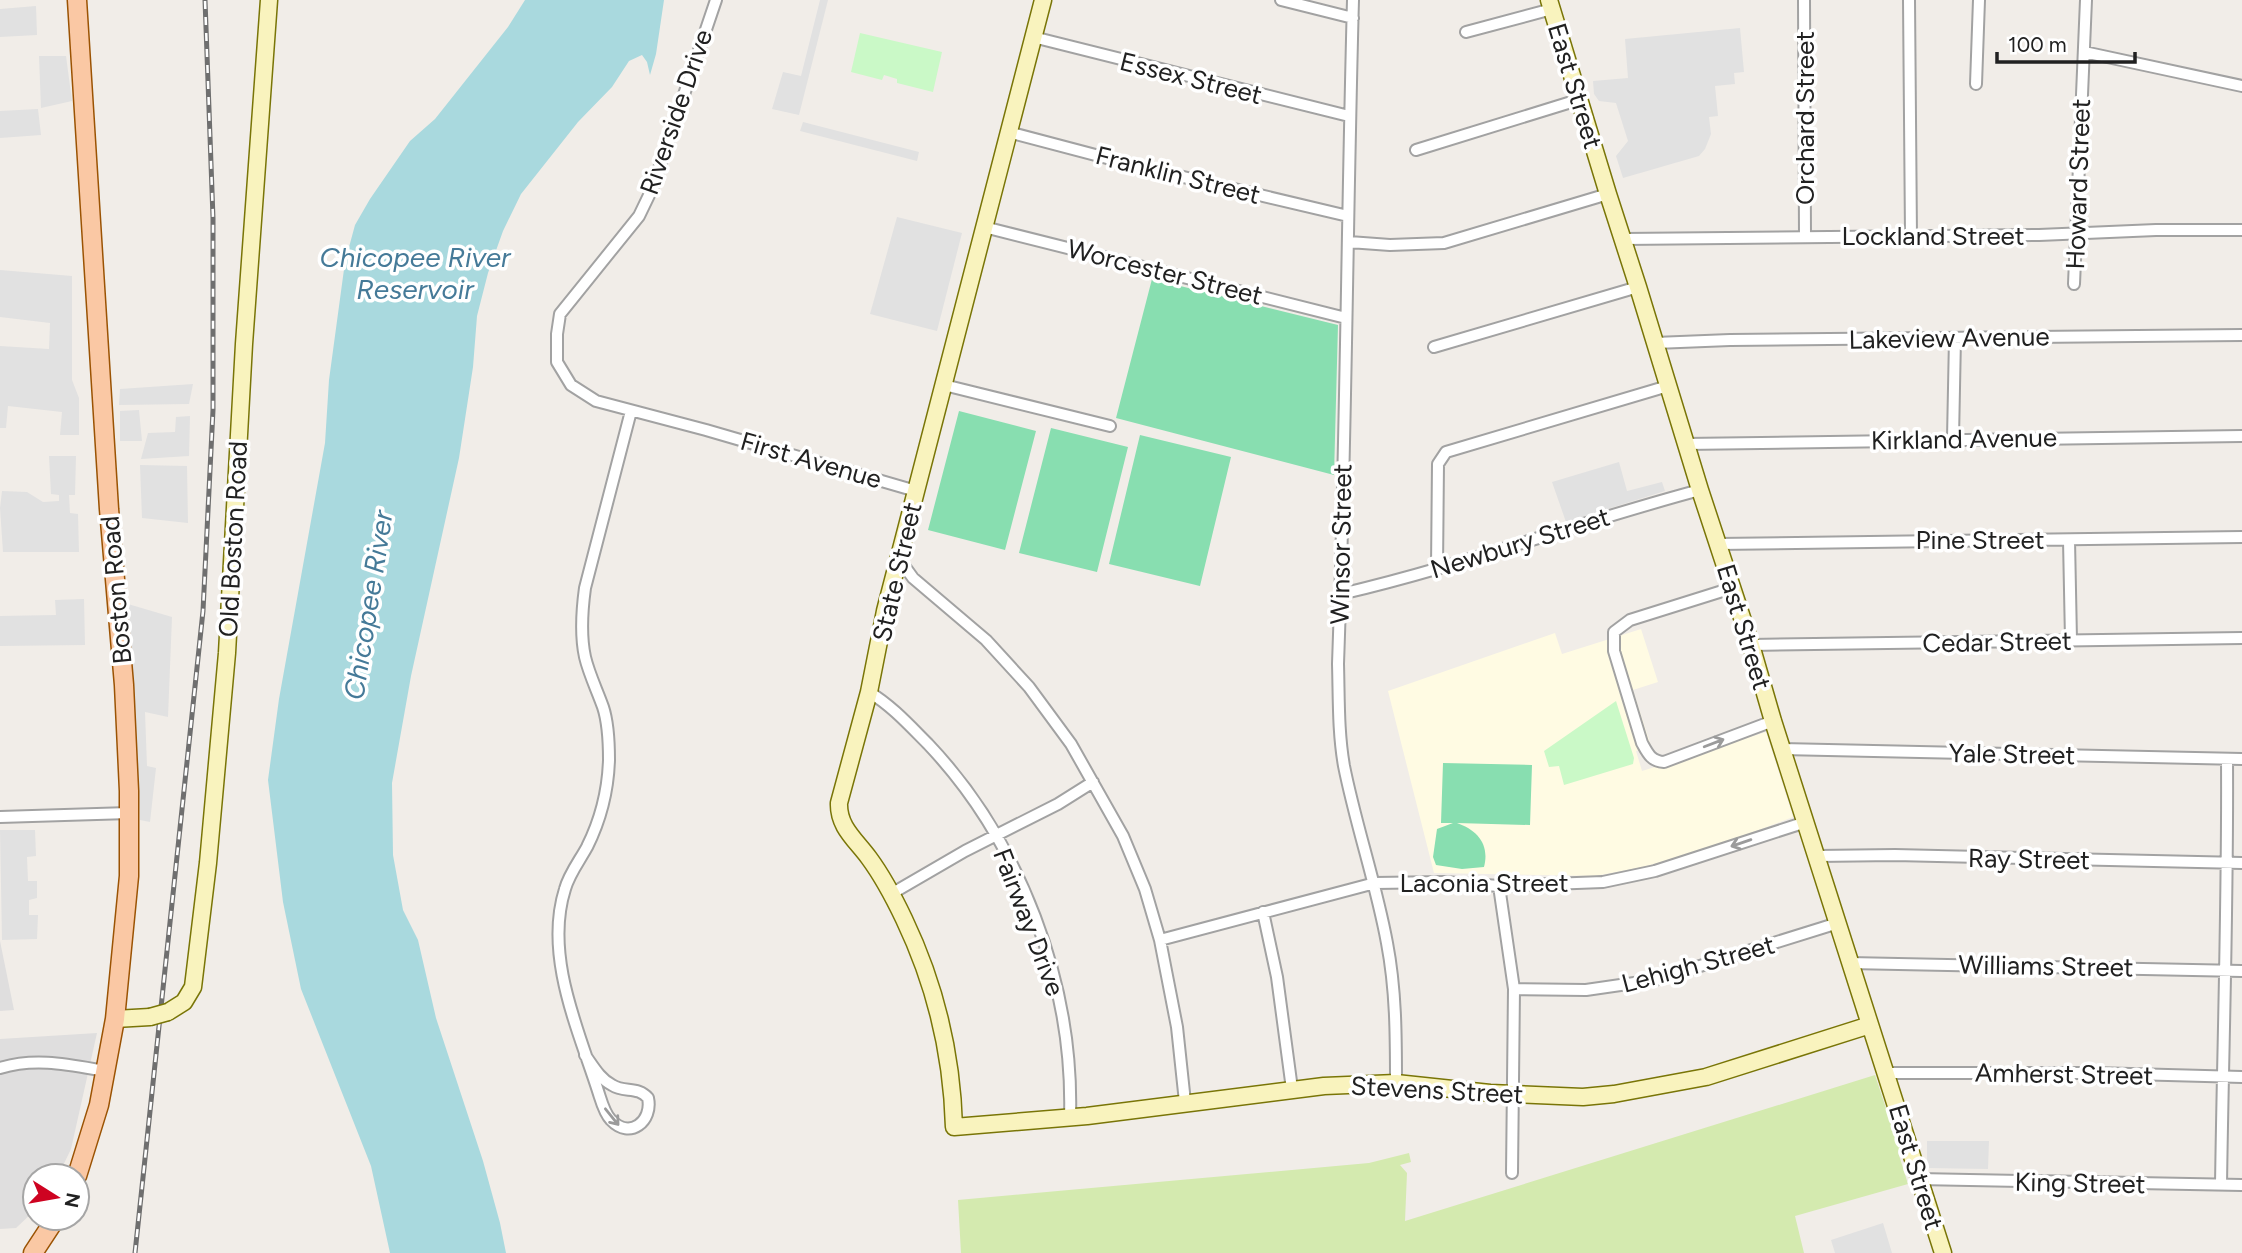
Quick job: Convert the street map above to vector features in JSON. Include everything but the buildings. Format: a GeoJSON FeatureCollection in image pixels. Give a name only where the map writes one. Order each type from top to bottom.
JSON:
{"type":"FeatureCollection","features":[{"type":"Feature","properties":{"kind":"main road","name":"Boston Road"},"geometry":{"type":"LineString","coordinates":[[78,0],[109,509],[124,685],[129,813],[129,876],[115,1019],[92,1133],[82,1162]]}},
{"type":"Feature","properties":{"kind":"main road"},"geometry":{"type":"LineString","coordinates":[[33,1253],[47,1232]]}},
{"type":"Feature","properties":{"kind":"street","name":"Old Boston Road"},"geometry":{"type":"LineString","coordinates":[[115,1019],[150,1017],[168,1012],[184,1002],[193,987],[210,849],[227,653],[243,344],[269,0]]}},
{"type":"Feature","properties":{"kind":"street","name":"Riverside Drive"},"geometry":{"type":"LineString","coordinates":[[706,430],[596,401],[572,386],[557,362],[557,334],[560,314],[639,216],[652,189],[716,0]]}},
{"type":"Feature","properties":{"kind":"street","name":"State Street"},"geometry":{"type":"LineString","coordinates":[[954,1128],[951,1074],[940,1014],[926,967],[891,894],[838,813],[842,788],[869,692],[885,611],[1043,0]]}},
{"type":"Feature","properties":{"kind":"street"},"geometry":{"type":"LineString","coordinates":[[1281,0],[1353,18]]}},
{"type":"Feature","properties":{"kind":"street","name":"Winsor Street"},"geometry":{"type":"LineString","coordinates":[[1353,0],[1338,664],[1341,744],[1388,946],[1395,1006],[1396,1083]]}},
{"type":"Feature","properties":{"kind":"street","name":"Orchard Street"},"geometry":{"type":"LineString","coordinates":[[1804,0],[1805,237]]}},
{"type":"Feature","properties":{"kind":"street"},"geometry":{"type":"LineString","coordinates":[[1909,0],[1911,236]]}},
{"type":"Feature","properties":{"kind":"street"},"geometry":{"type":"LineString","coordinates":[[1976,84],[1979,0]]}},
{"type":"Feature","properties":{"kind":"street","name":"Howard Street"},"geometry":{"type":"LineString","coordinates":[[2074,284],[2086,0]]}},
{"type":"Feature","properties":{"kind":"street"},"geometry":{"type":"LineString","coordinates":[[1466,32],[1551,4]]}},
{"type":"Feature","properties":{"kind":"street","name":"East Street"},"geometry":{"type":"LineString","coordinates":[[1551,4],[1685,444],[1943,1253]]}},
{"type":"Feature","properties":{"kind":"street","name":"Essex Street"},"geometry":{"type":"LineString","coordinates":[[1033,37],[1349,116]]}},
{"type":"Feature","properties":{"kind":"street"},"geometry":{"type":"LineString","coordinates":[[2084,52],[2242,86]]}},
{"type":"Feature","properties":{"kind":"street"},"geometry":{"type":"LineString","coordinates":[[1416,150],[1581,99]]}},
{"type":"Feature","properties":{"kind":"street","name":"Franklin Street"},"geometry":{"type":"LineString","coordinates":[[1008,132],[1348,216]]}},
{"type":"Feature","properties":{"kind":"street"},"geometry":{"type":"LineString","coordinates":[[1349,242],[1444,243],[1608,194]]}},
{"type":"Feature","properties":{"kind":"street","name":"Worcester Street"},"geometry":{"type":"LineString","coordinates":[[984,227],[1346,318]]}},
{"type":"Feature","properties":{"kind":"street","name":"Lockland Street"},"geometry":{"type":"LineString","coordinates":[[1623,239],[2242,230]]}},
{"type":"Feature","properties":{"kind":"street"},"geometry":{"type":"LineString","coordinates":[[1434,347],[1638,287]]}},
{"type":"Feature","properties":{"kind":"street","name":"Lakeview Avenue"},"geometry":{"type":"LineString","coordinates":[[1655,343],[2242,335]]}},
{"type":"Feature","properties":{"kind":"street"},"geometry":{"type":"LineString","coordinates":[[1954,438],[1955,338]]}},
{"type":"Feature","properties":{"kind":"street"},"geometry":{"type":"LineString","coordinates":[[944,385],[1110,426]]}},
{"type":"Feature","properties":{"kind":"street"},"geometry":{"type":"LineString","coordinates":[[1437,568],[1438,464],[1446,452],[1668,386]]}},
{"type":"Feature","properties":{"kind":"street"},"geometry":{"type":"LineString","coordinates":[[585,1055],[612,1086],[638,1090],[648,1098],[650,1106],[645,1122],[634,1129],[626,1129],[610,1119],[600,1099],[585,1055],[561,961],[560,915],[565,888],[597,825],[607,786],[609,757],[604,710],[585,657],[582,612],[585,588],[631,411]]}},
{"type":"Feature","properties":{"kind":"street","name":"First Avenue"},"geometry":{"type":"LineString","coordinates":[[706,430],[916,491]]}},
{"type":"Feature","properties":{"kind":"street","name":"Kirkland Avenue"},"geometry":{"type":"LineString","coordinates":[[1685,444],[1954,438],[2242,436]]}},
{"type":"Feature","properties":{"kind":"street","name":"Newbury Street"},"geometry":{"type":"LineString","coordinates":[[1341,594],[1397,581],[1636,507],[1700,490]]}},
{"type":"Feature","properties":{"kind":"street","name":"Pine Street"},"geometry":{"type":"LineString","coordinates":[[1718,544],[2242,537]]}},
{"type":"Feature","properties":{"kind":"street"},"geometry":{"type":"LineString","coordinates":[[2070,540],[2071,640]]}},
{"type":"Feature","properties":{"kind":"street"},"geometry":{"type":"LineString","coordinates":[[900,560],[914,578],[986,640],[1029,687],[1071,744],[1127,845],[1160,940],[1177,1027],[1185,1102]]}},
{"type":"Feature","properties":{"kind":"street"},"geometry":{"type":"LineString","coordinates":[[1732,589],[1630,620],[1614,632],[1614,651],[1642,743],[1649,756],[1664,762],[1773,721]]}},
{"type":"Feature","properties":{"kind":"street","name":"Cedar Street"},"geometry":{"type":"LineString","coordinates":[[1751,645],[2242,638]]}},
{"type":"Feature","properties":{"kind":"street","name":"Fairway Drive"},"geometry":{"type":"LineString","coordinates":[[869,692],[889,704],[941,758],[969,793],[996,835],[1023,891],[1044,946],[1059,997],[1071,1081],[1070,1117]]}},
{"type":"Feature","properties":{"kind":"street","name":"Yale Street"},"geometry":{"type":"LineString","coordinates":[[1782,749],[2242,759]]}},
{"type":"Feature","properties":{"kind":"street"},"geometry":{"type":"LineString","coordinates":[[2221,1185],[2223,970],[2228,863],[2227,760]]}},
{"type":"Feature","properties":{"kind":"street"},"geometry":{"type":"LineString","coordinates":[[891,894],[996,835],[1058,804],[1093,782]]}},
{"type":"Feature","properties":{"kind":"street"},"geometry":{"type":"LineString","coordinates":[[0,817],[129,813]]}},
{"type":"Feature","properties":{"kind":"street","name":"Laconia Street"},"geometry":{"type":"LineString","coordinates":[[1160,940],[1375,883],[1445,882],[1499,886],[1603,883],[1668,867],[1806,822]]}},
{"type":"Feature","properties":{"kind":"street","name":"Ray Street"},"geometry":{"type":"LineString","coordinates":[[1817,856],[1895,855],[2242,863]]}},
{"type":"Feature","properties":{"kind":"street"},"geometry":{"type":"LineString","coordinates":[[1499,886],[1514,989],[1512,1173]]}},
{"type":"Feature","properties":{"kind":"street"},"geometry":{"type":"LineString","coordinates":[[1264,912],[1277,977],[1292,1089]]}},
{"type":"Feature","properties":{"kind":"street","name":"Lehigh Street"},"geometry":{"type":"LineString","coordinates":[[1514,989],[1586,990],[1642,982],[1695,969],[1838,923]]}},
{"type":"Feature","properties":{"kind":"street","name":"Williams Street"},"geometry":{"type":"LineString","coordinates":[[1849,963],[2242,971]]}},
{"type":"Feature","properties":{"kind":"street","name":"Stevens Street"},"geometry":{"type":"LineString","coordinates":[[954,1128],[1070,1117],[1292,1089],[1396,1083],[1514,1094],[1583,1097],[1671,1085],[1706,1077],[1870,1025]]}},
{"type":"Feature","properties":{"kind":"street"},"geometry":{"type":"LineString","coordinates":[[0,1068],[22,1063],[52,1062],[105,1071]]}},
{"type":"Feature","properties":{"kind":"street","name":"Amherst Street"},"geometry":{"type":"LineString","coordinates":[[1886,1073],[2242,1077]]}},
{"type":"Feature","properties":{"kind":"street","name":"King Street"},"geometry":{"type":"LineString","coordinates":[[1918,1179],[2242,1185]]}},
{"type":"Feature","properties":{"kind":"shaded area"},"geometry":{"type":"Polygon","coordinates":[[[820,0],[828,0],[799,115],[772,109],[783,72],[801,76],[820,0]]]}},
{"type":"Feature","properties":{"kind":"shaded area"},"geometry":{"type":"Polygon","coordinates":[[[36,6],[37,35],[0,37],[0,9],[36,6]]]}},
{"type":"Feature","properties":{"kind":"shaded area"},"geometry":{"type":"Polygon","coordinates":[[[1740,28],[1744,72],[1734,73],[1735,84],[1715,86],[1718,116],[1709,117],[1711,134],[1705,149],[1699,156],[1623,178],[1616,156],[1628,141],[1616,103],[1599,101],[1594,94],[1593,81],[1628,78],[1625,39],[1740,28]]]}},
{"type":"Feature","properties":{"kind":"shaded area"},"geometry":{"type":"Polygon","coordinates":[[[39,56],[66,56],[72,101],[41,108],[39,56]]]}},
{"type":"Feature","properties":{"kind":"shaded area"},"geometry":{"type":"Polygon","coordinates":[[[38,109],[41,135],[0,138],[0,111],[38,109]]]}},
{"type":"Feature","properties":{"kind":"shaded area"},"geometry":{"type":"Polygon","coordinates":[[[803,122],[919,152],[917,161],[800,131],[803,122]]]}},
{"type":"Feature","properties":{"kind":"shaded area"},"geometry":{"type":"Polygon","coordinates":[[[897,217],[962,233],[937,331],[870,314],[897,217]]]}},
{"type":"Feature","properties":{"kind":"shaded area"},"geometry":{"type":"Polygon","coordinates":[[[0,270],[72,276],[72,380],[79,398],[79,435],[60,435],[62,412],[8,406],[6,428],[0,428],[0,346],[49,349],[50,323],[0,317],[0,270]]]}},
{"type":"Feature","properties":{"kind":"shaded area"},"geometry":{"type":"Polygon","coordinates":[[[193,384],[189,404],[119,405],[120,389],[193,384]]]}},
{"type":"Feature","properties":{"kind":"shaded area"},"geometry":{"type":"Polygon","coordinates":[[[139,410],[142,441],[120,441],[120,411],[139,410]]]}},
{"type":"Feature","properties":{"kind":"shaded area"},"geometry":{"type":"Polygon","coordinates":[[[190,416],[189,456],[141,459],[148,433],[175,432],[176,417],[190,416]]]}},
{"type":"Feature","properties":{"kind":"shaded area"},"geometry":{"type":"Polygon","coordinates":[[[49,456],[76,456],[75,495],[69,495],[70,513],[78,514],[79,552],[3,552],[0,508],[2,491],[27,492],[43,502],[59,501],[59,495],[51,494],[49,456]]]}},
{"type":"Feature","properties":{"kind":"shaded area"},"geometry":{"type":"Polygon","coordinates":[[[1619,462],[1627,491],[1662,482],[1665,491],[1566,522],[1552,482],[1619,462]]]}},
{"type":"Feature","properties":{"kind":"shaded area"},"geometry":{"type":"Polygon","coordinates":[[[140,465],[187,466],[188,523],[142,518],[140,465]]]}},
{"type":"Feature","properties":{"kind":"shaded area"},"geometry":{"type":"Polygon","coordinates":[[[84,599],[85,645],[0,646],[0,616],[56,615],[55,600],[84,599]]]}},
{"type":"Feature","properties":{"kind":"shaded area"},"geometry":{"type":"Polygon","coordinates":[[[128,604],[172,617],[168,717],[145,712],[147,766],[156,768],[150,822],[140,820],[128,604]]]}},
{"type":"Feature","properties":{"kind":"shaded area"},"geometry":{"type":"Polygon","coordinates":[[[1641,629],[1658,682],[1633,690],[1651,746],[1636,751],[1642,771],[1766,732],[1793,817],[1705,850],[1643,867],[1595,876],[1434,873],[1388,691],[1555,633],[1562,654],[1641,629]]]}},
{"type":"Feature","properties":{"kind":"shaded area"},"geometry":{"type":"Polygon","coordinates":[[[0,830],[35,830],[36,856],[27,857],[28,881],[37,881],[37,898],[29,900],[29,915],[38,915],[37,939],[2,940],[0,830]]]}},
{"type":"Feature","properties":{"kind":"shaded area"},"geometry":{"type":"Polygon","coordinates":[[[0,941],[14,1010],[0,1011],[0,941]]]}},
{"type":"Feature","properties":{"kind":"shaded area"},"geometry":{"type":"Polygon","coordinates":[[[97,1033],[71,1149],[65,1162],[21,1162],[21,1223],[16,1228],[0,1229],[0,1039],[97,1033]]]}},
{"type":"Feature","properties":{"kind":"shaded area"},"geometry":{"type":"Polygon","coordinates":[[[1927,1141],[1989,1141],[1988,1169],[1927,1168],[1927,1141]]]}},
{"type":"Feature","properties":{"kind":"shaded area"},"geometry":{"type":"Polygon","coordinates":[[[1883,1223],[1892,1253],[1835,1253],[1831,1240],[1883,1223]]]}},
{"type":"Feature","properties":{"kind":"green space"},"geometry":{"type":"Polygon","coordinates":[[[860,33],[942,52],[933,92],[897,83],[897,79],[884,75],[882,80],[851,72],[860,33]]]}},
{"type":"Feature","properties":{"kind":"green space"},"geometry":{"type":"Polygon","coordinates":[[[1152,279],[1338,325],[1334,475],[1116,418],[1152,279]]]}},
{"type":"Feature","properties":{"kind":"green space"},"geometry":{"type":"Polygon","coordinates":[[[959,411],[1036,431],[1005,550],[928,530],[959,411]]]}},
{"type":"Feature","properties":{"kind":"green space"},"geometry":{"type":"Polygon","coordinates":[[[1051,428],[1128,447],[1097,572],[1019,553],[1051,428]]]}},
{"type":"Feature","properties":{"kind":"green space"},"geometry":{"type":"Polygon","coordinates":[[[1140,435],[1231,457],[1200,586],[1109,564],[1140,435]]]}},
{"type":"Feature","properties":{"kind":"green space"},"geometry":{"type":"Polygon","coordinates":[[[1616,701],[1634,758],[1633,764],[1564,785],[1559,766],[1549,767],[1544,751],[1616,701]]]}},
{"type":"Feature","properties":{"kind":"green space"},"geometry":{"type":"Polygon","coordinates":[[[1443,763],[1532,765],[1530,825],[1457,823],[1480,839],[1485,851],[1484,867],[1462,869],[1436,865],[1433,857],[1437,829],[1453,823],[1441,823],[1443,763]]]}},
{"type":"Feature","properties":{"kind":"green space"},"geometry":{"type":"Polygon","coordinates":[[[1875,1075],[1908,1184],[1795,1216],[1804,1253],[961,1253],[958,1200],[1369,1163],[1409,1153],[1411,1162],[1400,1165],[1407,1173],[1405,1221],[1875,1075]]]}},
{"type":"Feature","properties":{"kind":"water","name":"Chicopee River Reservoir"},"geometry":{"type":"Polygon","coordinates":[[[525,0],[664,0],[650,75],[642,55],[629,61],[612,87],[578,122],[521,194],[503,231],[477,316],[473,367],[459,458],[411,676],[392,783],[393,855],[403,910],[418,940],[436,1018],[483,1161],[506,1253],[390,1253],[371,1166],[301,989],[283,902],[268,780],[279,699],[325,443],[329,380],[345,262],[355,225],[410,141],[435,119],[508,27],[525,0]]]}},
{"type":"Feature","properties":{"kind":"railway"},"geometry":{"type":"LineString","coordinates":[[135,1253],[203,611],[213,410],[213,218],[205,0]]}},
{"type":"Feature","properties":{"kind":"water label","name":"Chicopee River"},"geometry":{"type":"Point","coordinates":[368,605]}}]}
